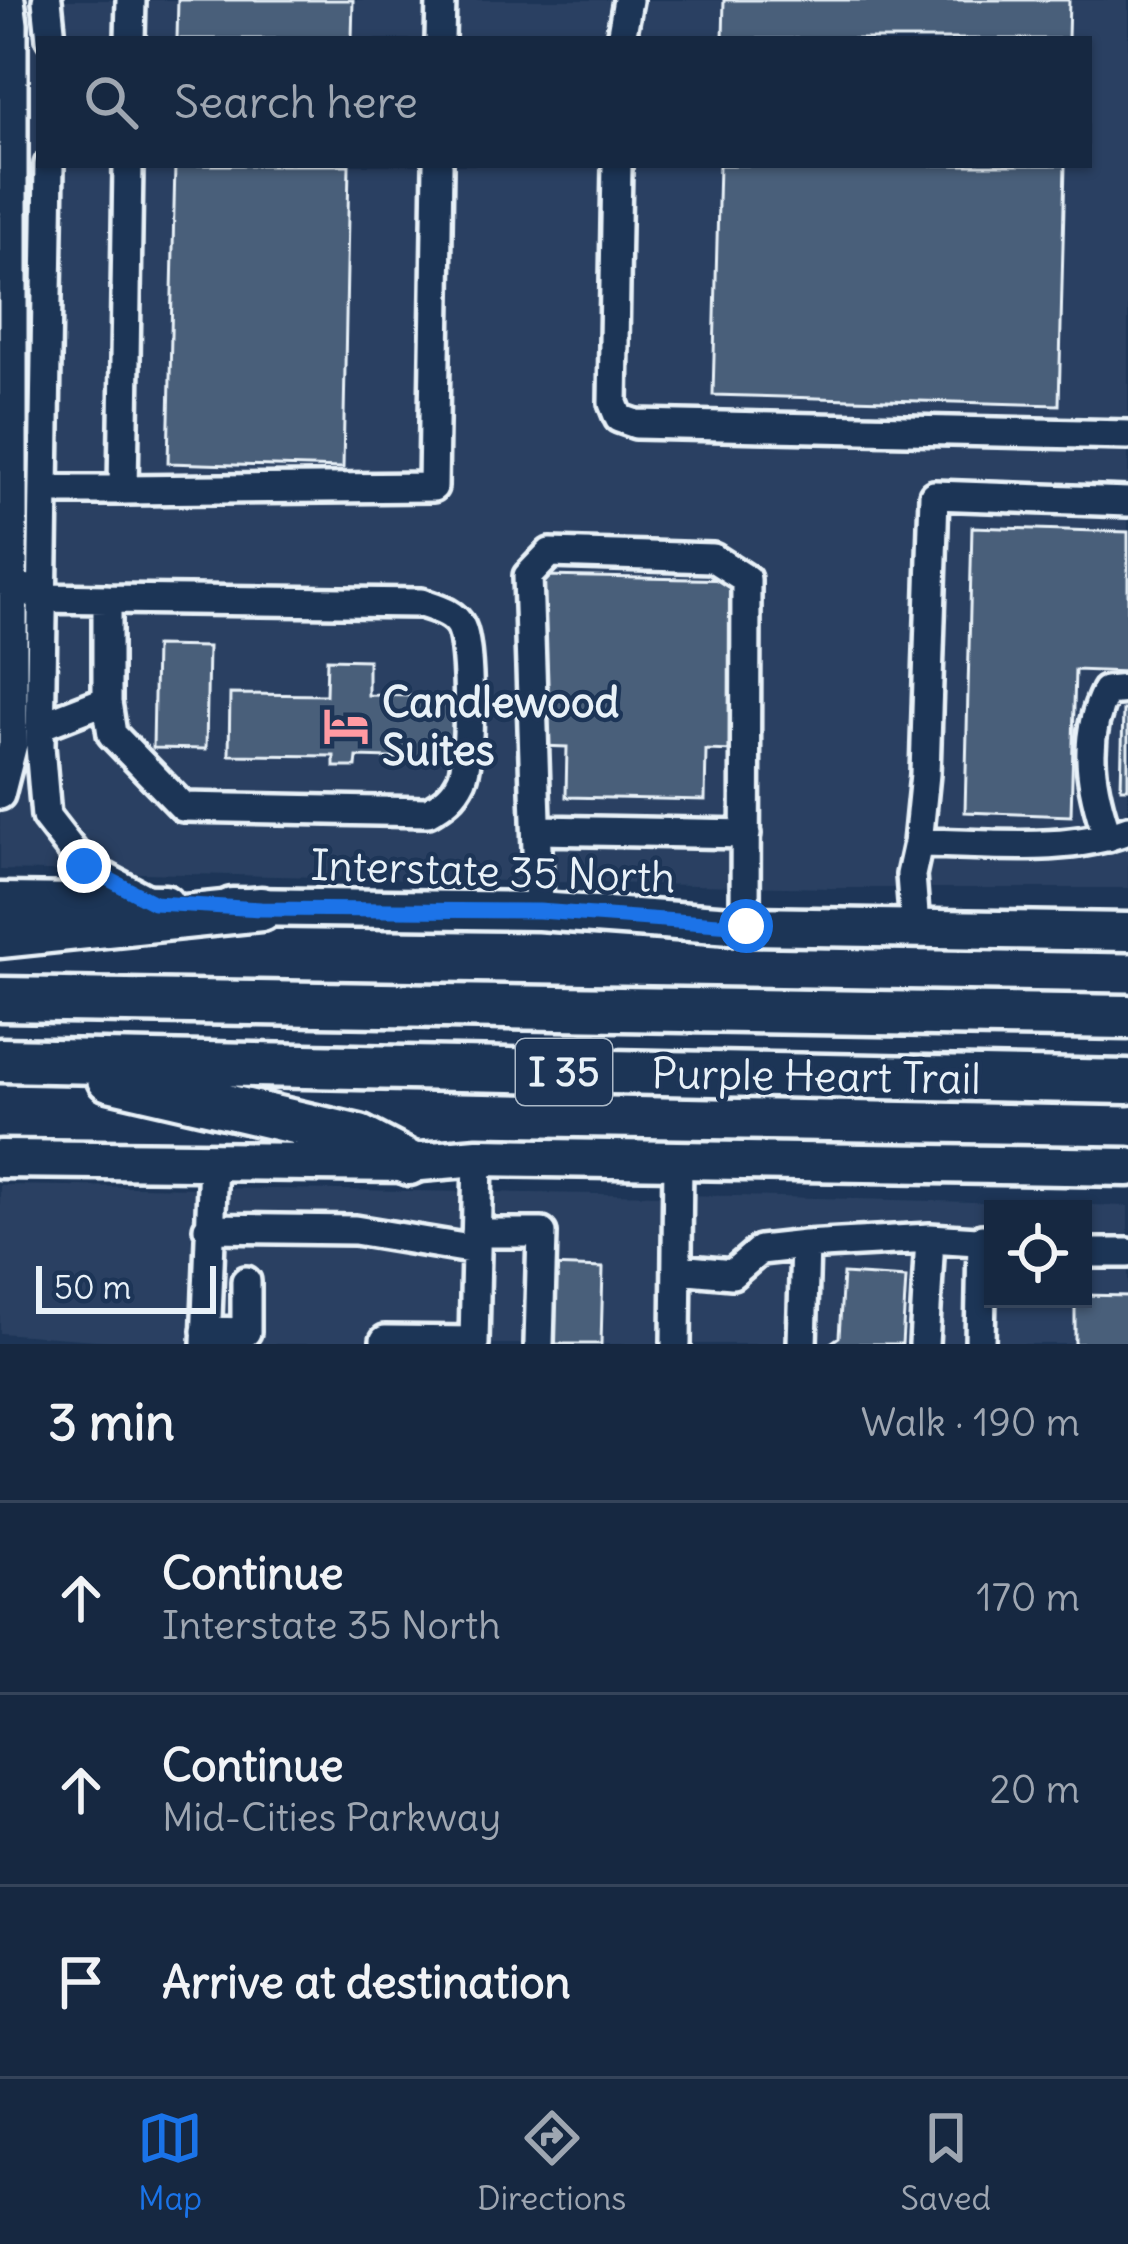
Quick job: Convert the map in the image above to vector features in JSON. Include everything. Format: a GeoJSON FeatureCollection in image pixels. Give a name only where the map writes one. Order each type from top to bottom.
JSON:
{"type":"FeatureCollection","features":[{"type":"Feature","properties":{"kind":"highway"},"geometry":{"type":"LineString","coordinates":[[0,936],[261,909]]}},
{"type":"Feature","properties":{"kind":"highway","name":"Purple Heart Trail"},"geometry":{"type":"LineString","coordinates":[[0,999],[1128,1017]]}},
{"type":"Feature","properties":{"kind":"highway"},"geometry":{"type":"LineString","coordinates":[[19,1060],[359,1137],[409,1162]]}},
{"type":"Feature","properties":{"kind":"highway","name":"Purple Heart Trail"},"geometry":{"type":"LineString","coordinates":[[19,1060],[1128,1082]]}},
{"type":"Feature","properties":{"kind":"main road","name":"Interstate 35 North"},"geometry":{"type":"LineString","coordinates":[[0,902],[539,911],[746,926],[1128,932]]}},
{"type":"Feature","properties":{"kind":"main road"},"geometry":{"type":"LineString","coordinates":[[0,1159],[409,1162],[478,1157],[1128,1167]]}},
{"type":"Feature","properties":{"kind":"street"},"geometry":{"type":"LineString","coordinates":[[0,795],[13,744],[6,704],[10,0]]}},
{"type":"Feature","properties":{"kind":"street"},"geometry":{"type":"LineString","coordinates":[[47,0],[50,36]]}},
{"type":"Feature","properties":{"kind":"street"},"geometry":{"type":"LineString","coordinates":[[130,36],[131,0]]}},
{"type":"Feature","properties":{"kind":"street"},"geometry":{"type":"LineString","coordinates":[[440,36],[441,0]]}},
{"type":"Feature","properties":{"kind":"street"},"geometry":{"type":"LineString","coordinates":[[622,36],[628,0]]}},
{"type":"Feature","properties":{"kind":"street"},"geometry":{"type":"LineString","coordinates":[[49,168],[40,726],[46,818],[84,866],[154,903]]}},
{"type":"Feature","properties":{"kind":"street"},"geometry":{"type":"LineString","coordinates":[[123,490],[128,168]]}},
{"type":"Feature","properties":{"kind":"street"},"geometry":{"type":"LineString","coordinates":[[44,490],[433,487],[438,168]]}},
{"type":"Feature","properties":{"kind":"street"},"geometry":{"type":"LineString","coordinates":[[617,168],[613,403],[619,418],[636,424],[1128,435]]}},
{"type":"Feature","properties":{"kind":"street"},"geometry":{"type":"LineString","coordinates":[[915,927],[911,875],[926,774],[934,495],[1128,502]]}},
{"type":"Feature","properties":{"kind":"street"},"geometry":{"type":"LineString","coordinates":[[539,911],[528,576],[550,553],[713,558],[746,579],[746,926]]}},
{"type":"Feature","properties":{"kind":"street"},"geometry":{"type":"LineString","coordinates":[[6,581],[42,598],[421,603],[446,611],[461,627],[468,761],[449,800],[428,812],[183,808],[112,734],[106,700],[107,599]]}},
{"type":"Feature","properties":{"kind":"street"},"geometry":{"type":"LineString","coordinates":[[918,843],[1041,843],[1118,834],[1093,794],[1090,748],[1095,712],[1106,691],[1128,689]]}},
{"type":"Feature","properties":{"kind":"street"},"geometry":{"type":"LineString","coordinates":[[40,726],[106,700]]}},
{"type":"Feature","properties":{"kind":"street"},"geometry":{"type":"LineString","coordinates":[[539,830],[746,834]]}},
{"type":"Feature","properties":{"kind":"street"},"geometry":{"type":"LineString","coordinates":[[385,1340],[474,1343],[478,1157]]}},
{"type":"Feature","properties":{"kind":"street"},"geometry":{"type":"LineString","coordinates":[[212,1160],[206,1338],[246,1332],[246,1281]]}},
{"type":"Feature","properties":{"kind":"street"},"geometry":{"type":"LineString","coordinates":[[676,1344],[678,1161]]}},
{"type":"Feature","properties":{"kind":"street"},"geometry":{"type":"LineString","coordinates":[[208,1228],[355,1230],[476,1241],[542,1233],[539,1344]]}},
{"type":"Feature","properties":{"kind":"street"},"geometry":{"type":"LineString","coordinates":[[678,1269],[732,1274],[760,1250],[805,1245],[930,1238],[984,1241]]}},
{"type":"Feature","properties":{"kind":"street"},"geometry":{"type":"LineString","coordinates":[[924,1344],[930,1238]]}},
{"type":"Feature","properties":{"kind":"street"},"geometry":{"type":"LineString","coordinates":[[802,1344],[805,1245]]}},
{"type":"Feature","properties":{"kind":"street"},"geometry":{"type":"LineString","coordinates":[[1092,1253],[1128,1253]]}},
{"type":"Feature","properties":{"kind":"street"},"geometry":{"type":"LineString","coordinates":[[980,1344],[984,1285]]}},
{"type":"Feature","properties":{"kind":"shaded area"},"geometry":{"type":"Polygon","coordinates":[[[0,0],[1128,0],[1128,888],[832,888],[0,870],[0,0]]]}},
{"type":"Feature","properties":{"kind":"shaded area"},"geometry":{"type":"Polygon","coordinates":[[[0,1185],[984,1202],[984,1308],[1092,1308],[1092,1205],[1128,1206],[1128,1344],[150,1344],[0,1333],[0,1185]]]}},
{"type":"Feature","properties":{"kind":"building"},"geometry":{"type":"Polygon","coordinates":[[[178,0],[353,0],[352,36],[177,36],[178,0]]]}},
{"type":"Feature","properties":{"kind":"building"},"geometry":{"type":"Polygon","coordinates":[[[724,0],[1069,0],[1068,36],[723,36],[724,0]]]}},
{"type":"Feature","properties":{"kind":"building"},"geometry":{"type":"Polygon","coordinates":[[[175,168],[349,168],[343,468],[168,463],[175,168]]]}},
{"type":"Feature","properties":{"kind":"building"},"geometry":{"type":"Polygon","coordinates":[[[719,168],[1065,168],[1059,405],[713,395],[719,168]]]}},
{"type":"Feature","properties":{"kind":"building"},"geometry":{"type":"Polygon","coordinates":[[[972,527],[1128,532],[1128,672],[1075,670],[1071,816],[965,812],[972,527]]]}},
{"type":"Feature","properties":{"kind":"building"},"geometry":{"type":"Polygon","coordinates":[[[544,576],[737,580],[734,751],[706,750],[705,800],[566,797],[567,747],[541,746],[544,576]]]}},
{"type":"Feature","properties":{"kind":"building"},"geometry":{"type":"Polygon","coordinates":[[[155,646],[208,647],[206,749],[153,748],[155,646]]]}},
{"type":"Feature","properties":{"kind":"building","name":"Candlewood Suites"},"geometry":{"type":"Polygon","coordinates":[[[327,659],[368,660],[368,695],[464,697],[463,760],[357,757],[356,767],[334,767],[334,756],[229,755],[230,694],[326,695],[327,659]]]}},
{"type":"Feature","properties":{"kind":"building"},"geometry":{"type":"Polygon","coordinates":[[[1123,710],[1128,710],[1128,788],[1121,788],[1123,710]]]}},
{"type":"Feature","properties":{"kind":"building"},"geometry":{"type":"Polygon","coordinates":[[[547,1266],[603,1268],[601,1344],[545,1344],[547,1266]]]}},
{"type":"Feature","properties":{"kind":"building"},"geometry":{"type":"Polygon","coordinates":[[[843,1274],[906,1278],[902,1344],[829,1344],[839,1337],[843,1274]]]}},
{"type":"Feature","properties":{"kind":"building"},"geometry":{"type":"Polygon","coordinates":[[[1092,1295],[1128,1296],[1128,1344],[1075,1344],[1075,1308],[1092,1308],[1092,1295]]]}},
{"type":"Feature","properties":{"kind":"place","name":"Candlewood Suites"},"geometry":{"type":"Point","coordinates":[346,726]}},
{"type":"Feature","properties":{"kind":"route"},"geometry":{"type":"LineString","coordinates":[[84,866],[154,903],[261,909],[539,911],[746,926]]}}]}
